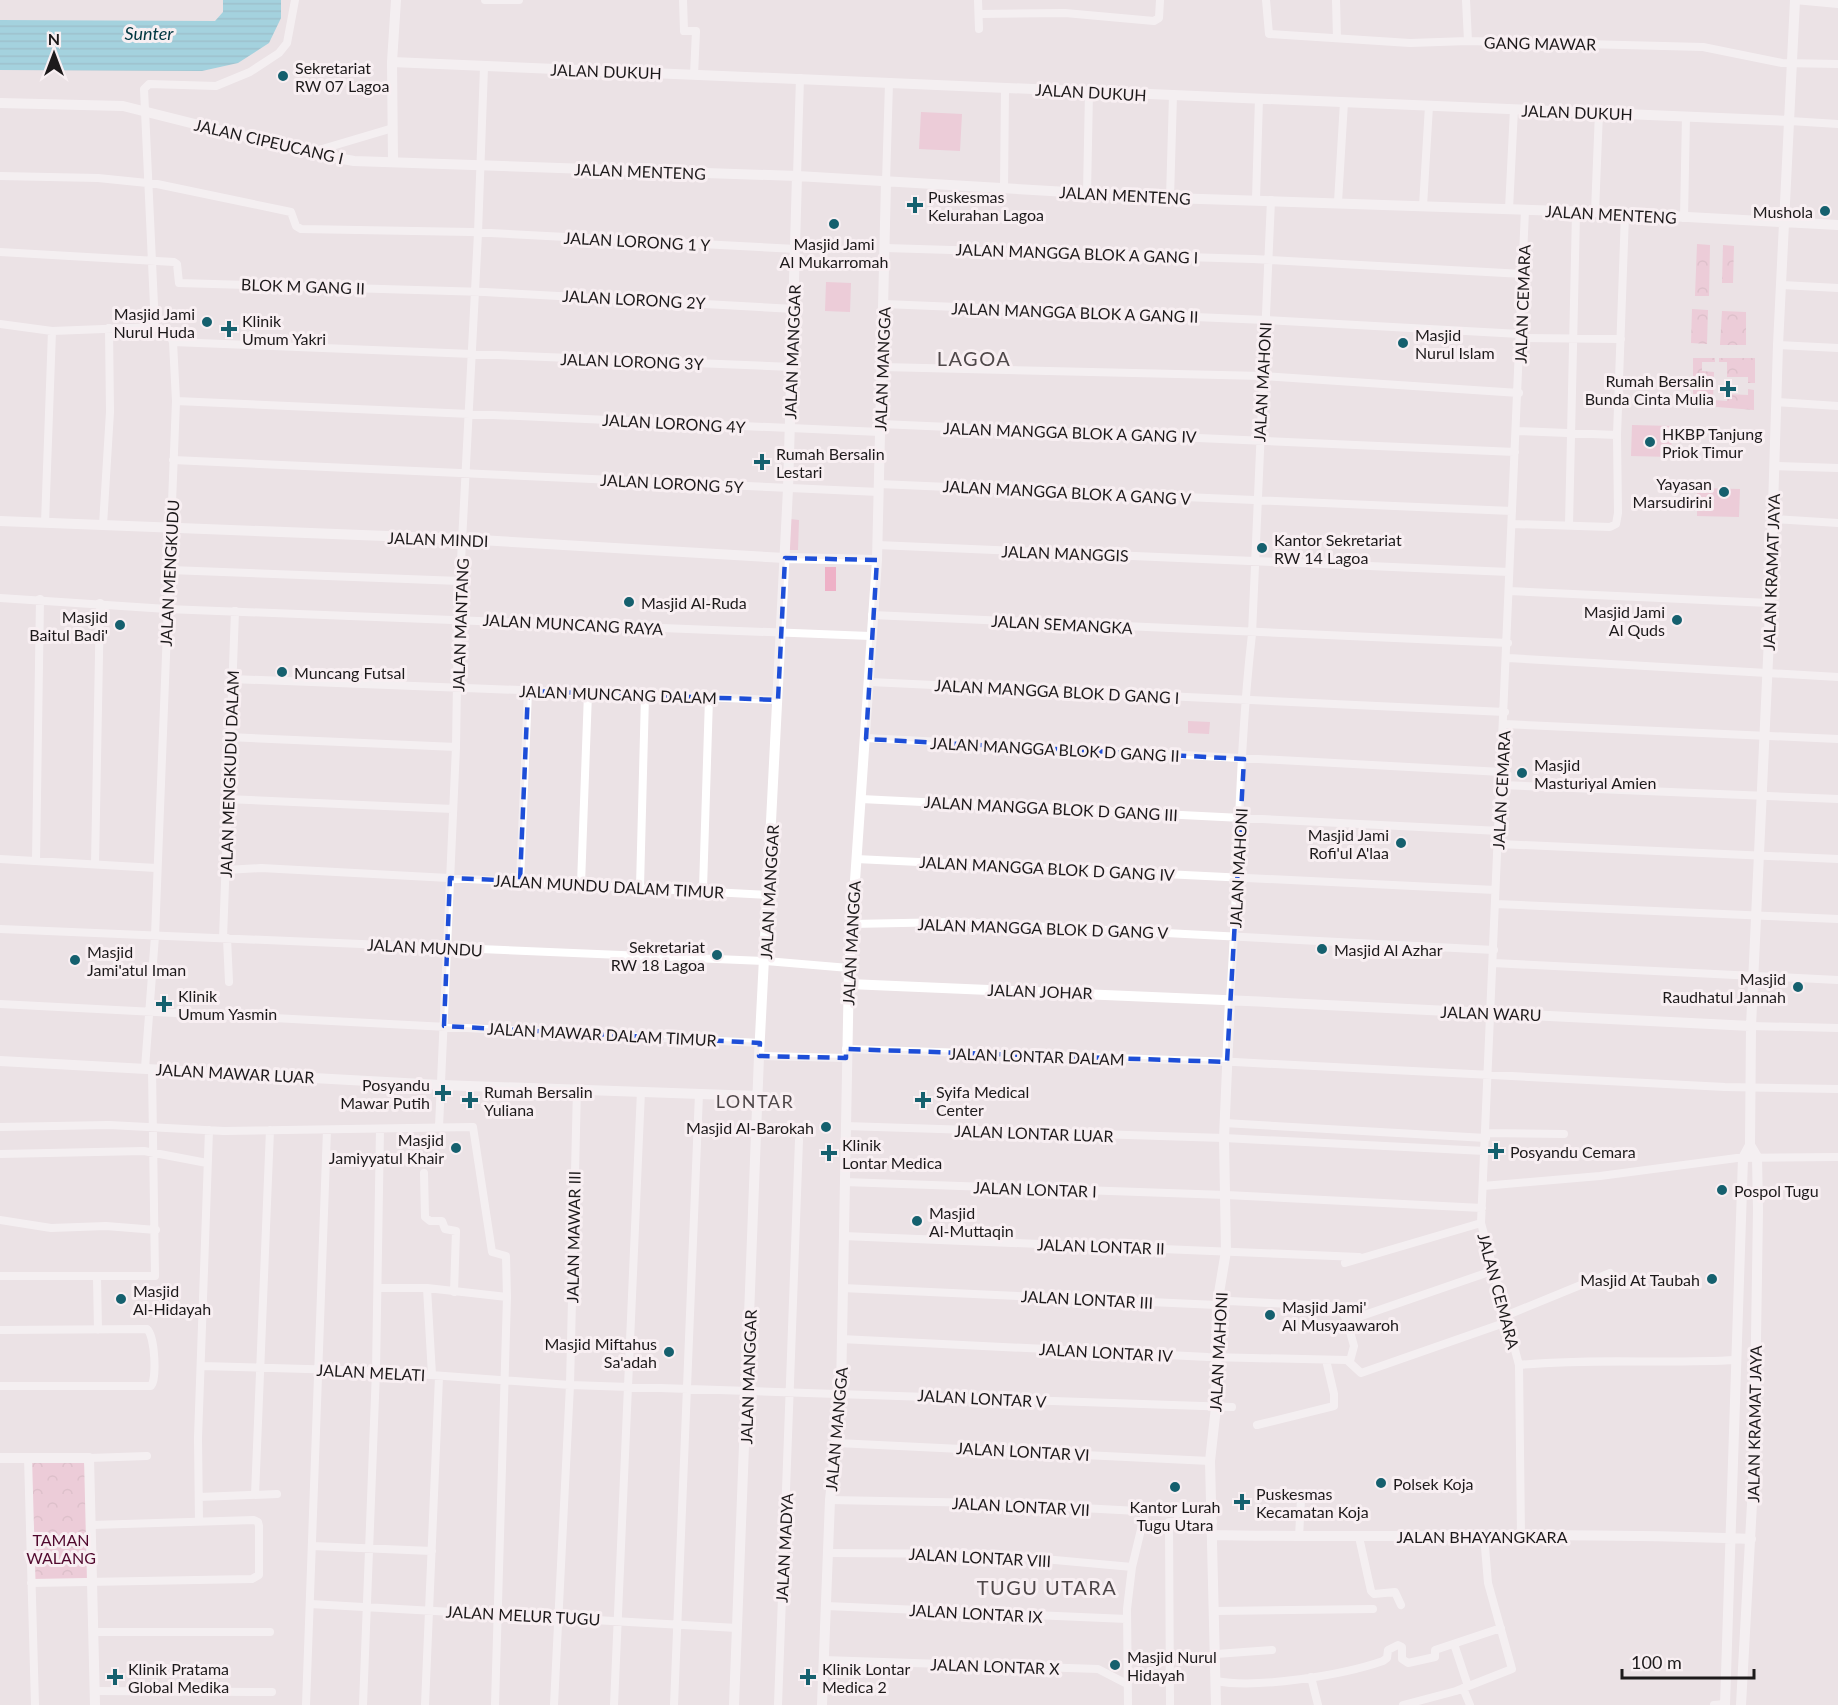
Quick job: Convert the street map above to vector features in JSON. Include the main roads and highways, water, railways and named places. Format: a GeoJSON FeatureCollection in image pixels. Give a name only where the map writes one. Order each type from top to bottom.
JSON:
{"type":"FeatureCollection","features":[{"type":"Feature","properties":{"kind":"water","name":"Sunter"},"geometry":{"type":"Polygon","coordinates":[[[223,0],[281,0],[281,18],[269,43],[238,63],[202,71],[0,70],[0,20],[215,21],[223,12],[223,0]]]}},
{"type":"Feature","properties":{"kind":"place","name":"Sekretariat RW 07 Lagoa"},"geometry":{"type":"Point","coordinates":[283,76]}},
{"type":"Feature","properties":{"kind":"place","name":"Puskesmas Kelurahan Lagoa"},"geometry":{"type":"Point","coordinates":[915,205]}},
{"type":"Feature","properties":{"kind":"place","name":"Mushola"},"geometry":{"type":"Point","coordinates":[1825,211]}},
{"type":"Feature","properties":{"kind":"place","name":"Masjid Jami Al Mukarromah"},"geometry":{"type":"Point","coordinates":[834,224]}},
{"type":"Feature","properties":{"kind":"place","name":"Masjid Jami Nurul Huda"},"geometry":{"type":"Point","coordinates":[207,322]}},
{"type":"Feature","properties":{"kind":"place","name":"Klinik Umum Yakri"},"geometry":{"type":"Point","coordinates":[229,329]}},
{"type":"Feature","properties":{"kind":"place","name":"Masjid Nurul Islam"},"geometry":{"type":"Point","coordinates":[1403,343]}},
{"type":"Feature","properties":{"kind":"place","name":"Rumah Bersalin Bunda Cinta Mulia"},"geometry":{"type":"Point","coordinates":[1728,389]}},
{"type":"Feature","properties":{"kind":"place","name":"HKBP Tanjung Priok Timur"},"geometry":{"type":"Point","coordinates":[1650,442]}},
{"type":"Feature","properties":{"kind":"place","name":"Rumah Bersalin Lestari"},"geometry":{"type":"Point","coordinates":[762,462]}},
{"type":"Feature","properties":{"kind":"place","name":"Yayasan Marsudirini"},"geometry":{"type":"Point","coordinates":[1724,492]}},
{"type":"Feature","properties":{"kind":"place","name":"Kantor Sekretariat RW 14 Lagoa"},"geometry":{"type":"Point","coordinates":[1262,548]}},
{"type":"Feature","properties":{"kind":"place","name":"Masjid Al-Ruda"},"geometry":{"type":"Point","coordinates":[629,602]}},
{"type":"Feature","properties":{"kind":"place","name":"Masjid Jami Al Quds"},"geometry":{"type":"Point","coordinates":[1677,620]}},
{"type":"Feature","properties":{"kind":"place","name":"Masjid Baitul Badi'"},"geometry":{"type":"Point","coordinates":[120,625]}},
{"type":"Feature","properties":{"kind":"place","name":"Muncang Futsal"},"geometry":{"type":"Point","coordinates":[282,672]}},
{"type":"Feature","properties":{"kind":"place","name":"Masjid Masturiyal Amien"},"geometry":{"type":"Point","coordinates":[1522,773]}},
{"type":"Feature","properties":{"kind":"place","name":"Masjid Jami Rofi'ul A'laa"},"geometry":{"type":"Point","coordinates":[1401,843]}},
{"type":"Feature","properties":{"kind":"place","name":"Masjid Al Azhar"},"geometry":{"type":"Point","coordinates":[1322,949]}},
{"type":"Feature","properties":{"kind":"place","name":"Sekretariat RW 18 Lagoa"},"geometry":{"type":"Point","coordinates":[717,955]}},
{"type":"Feature","properties":{"kind":"place","name":"Masjid Jami'atul Iman"},"geometry":{"type":"Point","coordinates":[75,960]}},
{"type":"Feature","properties":{"kind":"place","name":"Masjid Raudhatul Jannah"},"geometry":{"type":"Point","coordinates":[1798,987]}},
{"type":"Feature","properties":{"kind":"place","name":"Klinik Umum Yasmin"},"geometry":{"type":"Point","coordinates":[164,1004]}},
{"type":"Feature","properties":{"kind":"place","name":"Posyandu Mawar Putih"},"geometry":{"type":"Point","coordinates":[443,1093]}},
{"type":"Feature","properties":{"kind":"place","name":"Rumah Bersalin Yuliana"},"geometry":{"type":"Point","coordinates":[470,1100]}},
{"type":"Feature","properties":{"kind":"place","name":"Syifa Medical Center"},"geometry":{"type":"Point","coordinates":[923,1100]}},
{"type":"Feature","properties":{"kind":"place","name":"Masjid Al-Barokah"},"geometry":{"type":"Point","coordinates":[826,1127]}},
{"type":"Feature","properties":{"kind":"place","name":"Masjid Jamiyyatul Khair"},"geometry":{"type":"Point","coordinates":[456,1148]}},
{"type":"Feature","properties":{"kind":"place","name":"Posyandu Cemara"},"geometry":{"type":"Point","coordinates":[1496,1151]}},
{"type":"Feature","properties":{"kind":"place","name":"Klinik Lontar Medica"},"geometry":{"type":"Point","coordinates":[829,1153]}},
{"type":"Feature","properties":{"kind":"place","name":"Pospol Tugu"},"geometry":{"type":"Point","coordinates":[1722,1190]}},
{"type":"Feature","properties":{"kind":"place","name":"Masjid Al-Muttaqin"},"geometry":{"type":"Point","coordinates":[917,1221]}},
{"type":"Feature","properties":{"kind":"place","name":"Masjid At Taubah"},"geometry":{"type":"Point","coordinates":[1712,1279]}},
{"type":"Feature","properties":{"kind":"place","name":"Masjid Al-Hidayah"},"geometry":{"type":"Point","coordinates":[121,1299]}},
{"type":"Feature","properties":{"kind":"place","name":"Masjid Jami' Al Musyaawaroh"},"geometry":{"type":"Point","coordinates":[1270,1315]}},
{"type":"Feature","properties":{"kind":"place","name":"Masjid Miftahus Sa'adah"},"geometry":{"type":"Point","coordinates":[669,1352]}},
{"type":"Feature","properties":{"kind":"place","name":"Polsek Koja"},"geometry":{"type":"Point","coordinates":[1381,1483]}},
{"type":"Feature","properties":{"kind":"place","name":"Kantor Lurah Tugu Utara"},"geometry":{"type":"Point","coordinates":[1175,1487]}},
{"type":"Feature","properties":{"kind":"place","name":"Puskesmas Kecamatan Koja"},"geometry":{"type":"Point","coordinates":[1242,1502]}},
{"type":"Feature","properties":{"kind":"place","name":"Masjid Nurul Hidayah"},"geometry":{"type":"Point","coordinates":[1115,1665]}},
{"type":"Feature","properties":{"kind":"place","name":"Klinik Pratama Global Medika"},"geometry":{"type":"Point","coordinates":[115,1677]}},
{"type":"Feature","properties":{"kind":"place","name":"Klinik Lontar Medica 2"},"geometry":{"type":"Point","coordinates":[808,1677]}},
{"type":"Feature","properties":{"kind":"district","name":"LAGOA"},"geometry":{"type":"Point","coordinates":[974,358]}},
{"type":"Feature","properties":{"kind":"district","name":"LONTAR"},"geometry":{"type":"Point","coordinates":[755,1101]}},
{"type":"Feature","properties":{"kind":"district","name":"TUGU UTARA"},"geometry":{"type":"Point","coordinates":[1047,1587]}},
{"type":"Feature","properties":{"kind":"park label","name":"TAMAN WALANG"},"geometry":{"type":"Point","coordinates":[61,1548]}}]}
